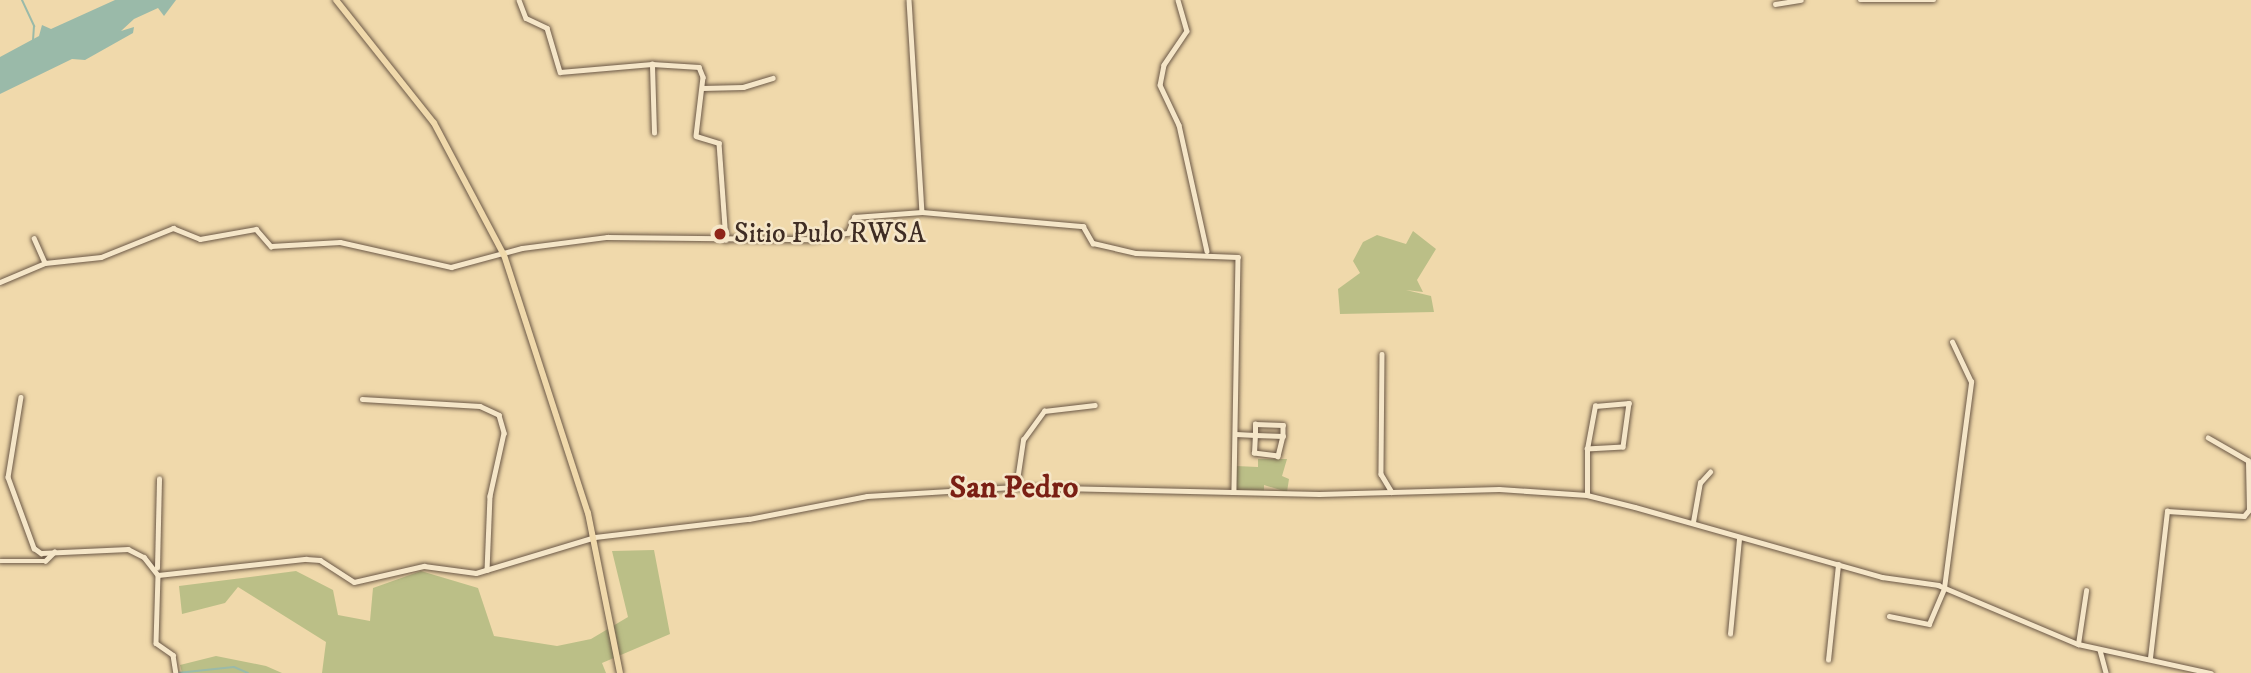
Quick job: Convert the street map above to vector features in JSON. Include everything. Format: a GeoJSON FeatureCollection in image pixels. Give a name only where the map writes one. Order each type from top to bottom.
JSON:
{"type":"FeatureCollection","features":[{"type":"Feature","properties":{"kind":"main road"},"geometry":{"type":"LineString","coordinates":[[337,0],[434,123],[504,255],[595,537],[621,673]]}},
{"type":"Feature","properties":{"kind":"street"},"geometry":{"type":"LineString","coordinates":[[519,0],[526,19],[547,28],[560,72],[652,64],[699,67],[702,88],[696,135],[719,143],[726,240]]}},
{"type":"Feature","properties":{"kind":"street"},"geometry":{"type":"LineString","coordinates":[[909,0],[922,212]]}},
{"type":"Feature","properties":{"kind":"street"},"geometry":{"type":"LineString","coordinates":[[1178,0],[1187,31],[1164,65],[1160,85],[1179,125],[1207,251]]}},
{"type":"Feature","properties":{"kind":"street"},"geometry":{"type":"LineString","coordinates":[[1775,4],[1801,0]]}},
{"type":"Feature","properties":{"kind":"street"},"geometry":{"type":"LineString","coordinates":[[1860,0],[1934,0]]}},
{"type":"Feature","properties":{"kind":"street"},"geometry":{"type":"LineString","coordinates":[[652,64],[654,133]]}},
{"type":"Feature","properties":{"kind":"street"},"geometry":{"type":"LineString","coordinates":[[702,88],[743,87],[774,78]]}},
{"type":"Feature","properties":{"kind":"street"},"geometry":{"type":"LineString","coordinates":[[0,282],[44,263],[101,257],[173,228],[200,239],[256,229],[271,246],[340,242],[451,267],[607,237],[726,240],[835,236],[848,233],[854,217],[922,212],[1083,226],[1093,243],[1136,253],[1230,253],[1241,264],[1234,492]]}},
{"type":"Feature","properties":{"kind":"street"},"geometry":{"type":"LineString","coordinates":[[34,238],[44,263]]}},
{"type":"Feature","properties":{"kind":"street"},"geometry":{"type":"LineString","coordinates":[[1889,616],[1929,624],[1944,587],[1971,382],[1952,342]]}},
{"type":"Feature","properties":{"kind":"street"},"geometry":{"type":"LineString","coordinates":[[1382,354],[1381,474],[1392,492]]}},
{"type":"Feature","properties":{"kind":"street"},"geometry":{"type":"LineString","coordinates":[[21,397],[9,444],[14,508],[34,548],[54,552],[128,550],[158,572],[306,559],[320,560],[354,582],[424,566],[487,570],[595,537],[749,519],[867,496],[1016,487],[1587,495],[1693,522],[1739,538],[1838,565],[1944,587],[2078,644],[2211,673]]}},
{"type":"Feature","properties":{"kind":"street"},"geometry":{"type":"LineString","coordinates":[[362,399],[480,406],[499,415],[504,433],[488,508],[487,570]]}},
{"type":"Feature","properties":{"kind":"street"},"geometry":{"type":"LineString","coordinates":[[1587,449],[1623,447],[1629,403],[1595,406],[1587,449],[1587,495]]}},
{"type":"Feature","properties":{"kind":"street"},"geometry":{"type":"LineString","coordinates":[[1016,487],[1023,440],[1044,411],[1095,405]]}},
{"type":"Feature","properties":{"kind":"street"},"geometry":{"type":"LineString","coordinates":[[1256,422],[1283,425],[1283,436],[1278,456],[1256,455],[1256,422]]}},
{"type":"Feature","properties":{"kind":"street"},"geometry":{"type":"LineString","coordinates":[[1236,434],[1283,436]]}},
{"type":"Feature","properties":{"kind":"street"},"geometry":{"type":"LineString","coordinates":[[2150,658],[2167,511],[2244,516],[2249,510],[2249,461],[2208,438]]}},
{"type":"Feature","properties":{"kind":"street"},"geometry":{"type":"LineString","coordinates":[[1693,522],[1700,483],[1710,472]]}},
{"type":"Feature","properties":{"kind":"street"},"geometry":{"type":"LineString","coordinates":[[159,479],[158,572],[153,629],[175,665],[176,673]]}},
{"type":"Feature","properties":{"kind":"street"},"geometry":{"type":"LineString","coordinates":[[1730,634],[1739,538]]}},
{"type":"Feature","properties":{"kind":"street"},"geometry":{"type":"LineString","coordinates":[[0,561],[45,561],[54,552]]}},
{"type":"Feature","properties":{"kind":"street"},"geometry":{"type":"LineString","coordinates":[[1828,660],[1838,565]]}},
{"type":"Feature","properties":{"kind":"street"},"geometry":{"type":"LineString","coordinates":[[2078,644],[2086,591]]}},
{"type":"Feature","properties":{"kind":"street"},"geometry":{"type":"LineString","coordinates":[[2101,650],[2106,673]]}},
{"type":"Feature","properties":{"kind":"green space"},"geometry":{"type":"Polygon","coordinates":[[[1413,231],[1436,249],[1417,280],[1423,292],[1406,290],[1431,296],[1434,312],[1340,314],[1338,289],[1360,273],[1353,261],[1363,242],[1377,235],[1406,244],[1413,231]]]}},
{"type":"Feature","properties":{"kind":"green space"},"geometry":{"type":"Polygon","coordinates":[[[1258,459],[1287,459],[1282,476],[1289,479],[1287,492],[1264,485],[1264,491],[1235,490],[1236,466],[1258,467],[1258,459]]]}},
{"type":"Feature","properties":{"kind":"green space"},"geometry":{"type":"Polygon","coordinates":[[[654,550],[670,634],[602,663],[606,673],[322,673],[326,642],[238,587],[225,603],[182,614],[179,586],[296,571],[333,590],[338,615],[370,621],[373,588],[421,571],[478,588],[494,636],[557,646],[591,639],[628,617],[612,551],[654,550]]]}},
{"type":"Feature","properties":{"kind":"green space"},"geometry":{"type":"Polygon","coordinates":[[[216,656],[266,666],[282,673],[182,673],[180,665],[216,656]]]}},
{"type":"Feature","properties":{"kind":"shaded area"},"geometry":{"type":"Polygon","coordinates":[[[115,0],[176,0],[164,16],[158,8],[134,19],[121,31],[134,27],[133,33],[85,60],[72,59],[0,94],[0,57],[39,36],[42,25],[51,29],[115,0]]]}},
{"type":"Feature","properties":{"kind":"waterway"},"geometry":{"type":"LineString","coordinates":[[22,0],[34,26],[33,42]]}},
{"type":"Feature","properties":{"kind":"waterway"},"geometry":{"type":"LineString","coordinates":[[177,673],[234,667],[248,673]]}},
{"type":"Feature","properties":{"kind":"place","name":"Sitio Pulo RWSA"},"geometry":{"type":"Point","coordinates":[720,234]}},
{"type":"Feature","properties":{"kind":"district","name":"San Pedro"},"geometry":{"type":"Point","coordinates":[1014,488]}}]}
